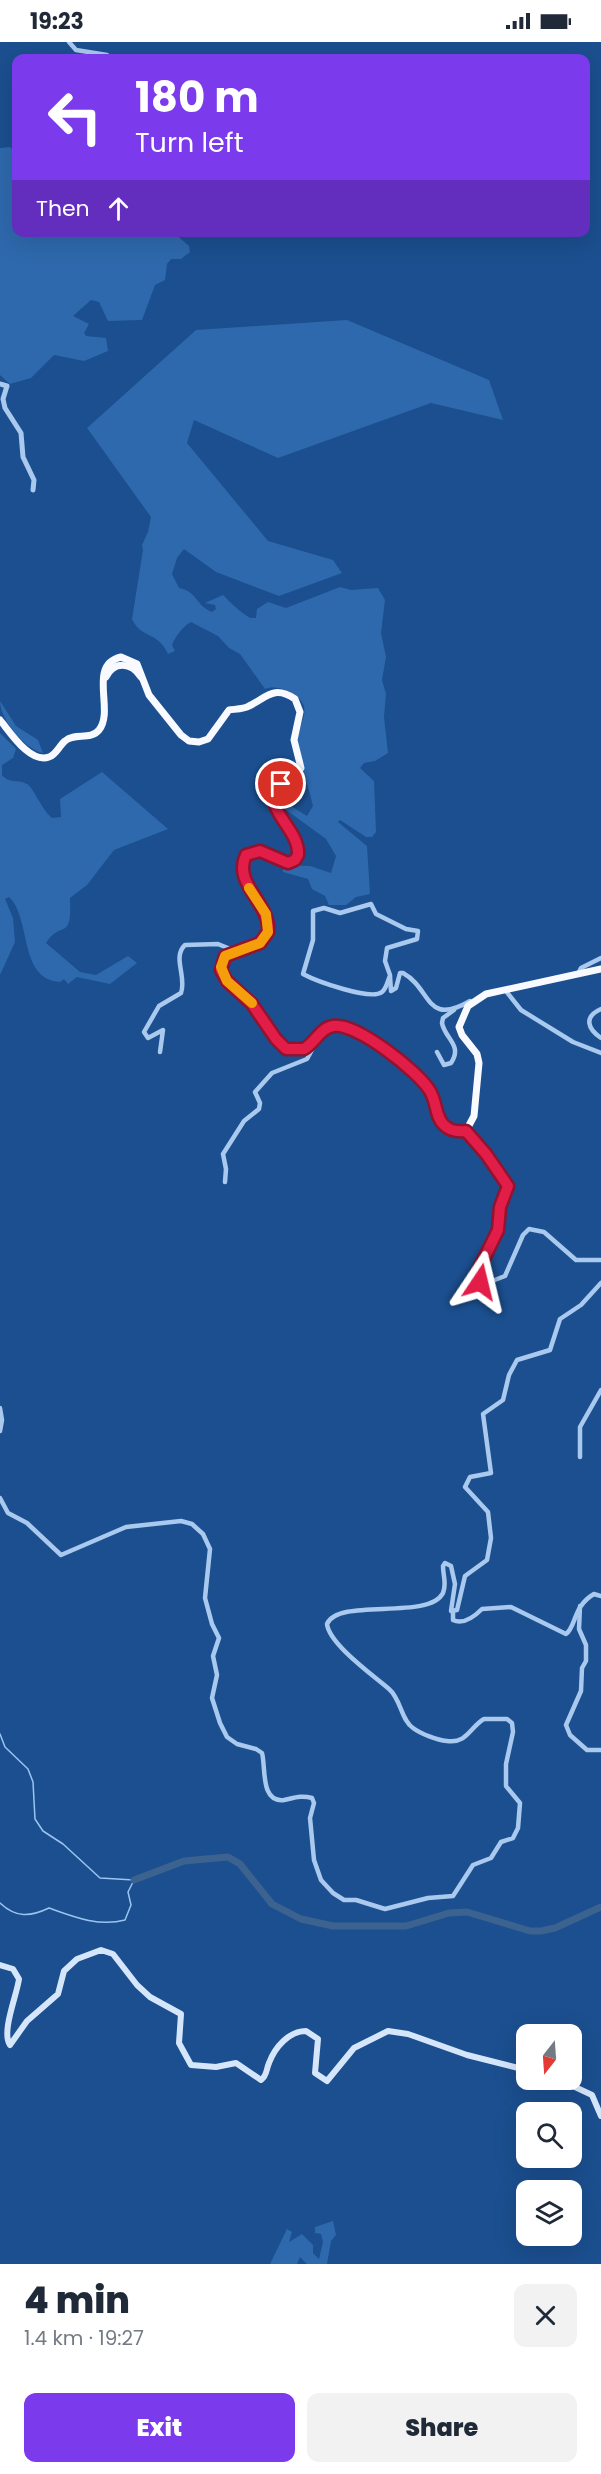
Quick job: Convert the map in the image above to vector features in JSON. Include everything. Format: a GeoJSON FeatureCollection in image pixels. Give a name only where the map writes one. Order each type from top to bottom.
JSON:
{"type":"FeatureCollection","features":[{"type":"Feature","properties":{"kind":"highway"},"geometry":{"type":"LineString","coordinates":[[0,720],[30,753],[41,758],[50,757],[69,738],[92,735],[99,730],[103,720],[107,665],[121,657],[137,664],[149,695],[179,733],[194,742],[205,741],[213,734],[228,710],[250,706],[266,695],[284,694],[298,702],[300,712],[294,740],[300,771],[294,778],[277,786],[273,795],[275,804],[296,841],[298,855],[295,860],[288,863],[260,851],[246,855],[243,864],[244,877],[266,914],[268,929],[260,943],[235,951],[222,959],[223,976],[252,1004],[284,1048],[293,1051],[304,1049],[321,1032],[332,1026],[345,1028],[403,1062],[429,1089],[443,1124],[453,1130],[466,1131],[474,1116],[479,1063],[475,1051],[460,1033],[459,1024],[471,1003],[490,993],[601,969]]}},
{"type":"Feature","properties":{"kind":"main road"},"geometry":{"type":"LineString","coordinates":[[0,1965],[13,1969],[19,1978],[8,2028],[7,2040],[10,2045],[27,2021],[58,1994],[60,1976],[64,1971],[85,1954],[101,1950],[113,1954],[136,1986],[150,1997],[181,2014],[178,2043],[193,2066],[216,2067],[236,2062],[261,2080],[266,2076],[270,2060],[289,2035],[306,2031],[318,2039],[315,2073],[324,2082],[354,2048],[388,2031],[408,2034],[467,2055],[516,2067]]}},
{"type":"Feature","properties":{"kind":"main road"},"geometry":{"type":"LineString","coordinates":[[582,2089],[587,2091],[601,2116]]}},
{"type":"Feature","properties":{"kind":"street"},"geometry":{"type":"LineString","coordinates":[[69,42],[75,50],[101,54]]}},
{"type":"Feature","properties":{"kind":"street"},"geometry":{"type":"LineString","coordinates":[[0,384],[7,386],[3,399],[5,408],[21,433],[23,457],[34,480],[33,490]]}},
{"type":"Feature","properties":{"kind":"street"},"geometry":{"type":"LineString","coordinates":[[390,975],[384,991],[377,995],[340,988],[303,974],[313,940],[313,911],[324,908],[340,913],[371,904],[376,914],[406,929],[418,931],[417,939],[387,948],[385,961],[390,975],[392,991],[396,988],[400,973],[403,973],[409,976],[427,1001],[442,1010],[454,1010]]}},
{"type":"Feature","properties":{"kind":"street"},"geometry":{"type":"LineString","coordinates":[[160,1052],[163,1030],[147,1038],[144,1032],[159,1006],[181,993],[183,976],[178,955],[181,948],[185,945],[218,944],[235,951]]}},
{"type":"Feature","properties":{"kind":"street"},"geometry":{"type":"LineString","coordinates":[[578,974],[581,968],[601,958]]}},
{"type":"Feature","properties":{"kind":"street"},"geometry":{"type":"LineString","coordinates":[[506,991],[521,1010],[573,1042],[601,1053]]}},
{"type":"Feature","properties":{"kind":"street"},"geometry":{"type":"LineString","coordinates":[[437,1052],[444,1065],[449,1064],[455,1057],[455,1046],[442,1023],[443,1018],[480,995],[490,993]]}},
{"type":"Feature","properties":{"kind":"street"},"geometry":{"type":"LineString","coordinates":[[601,1009],[596,1011],[588,1024],[590,1030],[601,1038]]}},
{"type":"Feature","properties":{"kind":"street"},"geometry":{"type":"LineString","coordinates":[[225,1182],[226,1169],[223,1154],[244,1121],[259,1109],[260,1103],[255,1092],[272,1073],[308,1059],[321,1032]]}},
{"type":"Feature","properties":{"kind":"street"},"geometry":{"type":"LineString","coordinates":[[466,1131],[486,1154],[508,1186],[500,1207],[498,1230],[476,1275],[477,1281],[487,1283],[505,1276],[523,1235],[530,1229],[544,1232],[576,1260],[601,1260]]}},
{"type":"Feature","properties":{"kind":"street"},"geometry":{"type":"LineString","coordinates":[[453,1612],[458,1608],[467,1574],[484,1563],[490,1551],[488,1512],[465,1487],[470,1477],[491,1473],[483,1414],[503,1400],[509,1376],[517,1360],[550,1350],[560,1318],[581,1305],[601,1283]]}},
{"type":"Feature","properties":{"kind":"street"},"geometry":{"type":"LineString","coordinates":[[580,1457],[580,1427],[601,1390]]}},
{"type":"Feature","properties":{"kind":"street"},"geometry":{"type":"LineString","coordinates":[[0,1408],[0,1431]]}},
{"type":"Feature","properties":{"kind":"street"},"geometry":{"type":"LineString","coordinates":[[0,1498],[8,1513],[32,1527],[61,1555],[126,1527],[187,1522],[203,1534],[210,1554],[205,1598],[212,1624],[219,1638],[213,1656],[217,1675],[212,1698],[220,1723],[227,1737],[237,1744],[262,1753],[266,1786],[273,1797],[280,1800],[298,1796],[312,1797],[314,1803],[310,1818],[316,1869],[326,1887],[344,1900],[356,1900],[385,1909],[428,1898],[453,1896],[473,1865],[490,1858],[501,1842],[513,1838],[518,1828],[520,1803],[508,1789],[506,1778],[506,1764],[513,1732],[510,1720],[484,1719],[470,1734],[457,1742],[444,1741],[414,1729],[390,1690],[352,1658],[332,1637],[327,1628],[330,1618],[342,1612],[397,1609],[436,1601],[446,1585],[443,1566],[446,1563],[451,1566],[455,1584],[453,1620],[461,1622],[487,1608],[511,1607],[566,1634],[570,1631],[580,1606],[594,1594],[601,1596]]}},
{"type":"Feature","properties":{"kind":"street"},"geometry":{"type":"LineString","coordinates":[[580,1606],[579,1629],[586,1645],[586,1661],[582,1668],[581,1691],[566,1725],[570,1735],[587,1750],[601,1750]]}},
{"type":"Feature","properties":{"kind":"shaded area"},"geometry":{"type":"Polygon","coordinates":[[[10,147],[12,149],[12,237],[179,237],[189,246],[190,252],[181,259],[171,259],[167,264],[165,280],[155,285],[142,320],[108,321],[99,302],[91,300],[73,316],[89,324],[84,333],[86,336],[106,338],[108,351],[84,361],[54,355],[31,378],[10,384],[0,375],[0,148],[10,147]]]}},
{"type":"Feature","properties":{"kind":"shaded area"},"geometry":{"type":"Polygon","coordinates":[[[347,320],[489,380],[503,420],[431,403],[278,458],[194,420],[187,443],[268,541],[333,560],[342,573],[279,596],[216,572],[184,549],[177,558],[172,574],[179,588],[190,592],[212,612],[216,609],[215,605],[205,603],[223,595],[250,618],[256,618],[257,609],[268,602],[286,608],[340,587],[351,590],[378,588],[385,600],[381,633],[386,657],[382,680],[386,694],[384,717],[388,753],[375,761],[364,763],[360,768],[374,781],[376,832],[372,837],[366,837],[340,820],[338,822],[367,846],[370,894],[356,897],[346,905],[329,905],[325,896],[312,889],[308,879],[283,872],[283,865],[310,866],[331,873],[336,856],[326,839],[285,809],[286,803],[307,816],[313,806],[297,743],[304,714],[302,702],[288,691],[265,689],[240,654],[229,648],[218,636],[191,622],[175,639],[172,645],[175,651],[168,654],[155,638],[140,630],[136,625],[132,619],[142,545],[151,517],[87,428],[196,330],[347,320]]]}},
{"type":"Feature","properties":{"kind":"shaded area"},"geometry":{"type":"Polygon","coordinates":[[[0,701],[16,726],[38,740],[43,753],[28,746],[14,732],[4,716],[0,701]]]}},
{"type":"Feature","properties":{"kind":"shaded area"},"geometry":{"type":"Polygon","coordinates":[[[0,733],[16,749],[13,758],[2,765],[2,775],[8,780],[27,784],[52,818],[61,817],[60,799],[102,772],[168,829],[114,850],[87,885],[70,898],[67,926],[51,936],[46,943],[80,972],[96,975],[128,956],[137,963],[110,984],[77,977],[68,984],[64,979],[60,982],[47,978],[38,971],[31,960],[21,919],[9,897],[5,899],[13,918],[15,942],[0,975],[0,733]]]}},
{"type":"Feature","properties":{"kind":"shaded area"},"geometry":{"type":"Polygon","coordinates":[[[333,2221],[336,2235],[331,2241],[327,2264],[307,2264],[300,2257],[297,2264],[270,2264],[287,2229],[292,2232],[289,2242],[302,2234],[313,2245],[313,2253],[319,2259],[323,2242],[321,2234],[315,2233],[315,2227],[333,2221]]]}},
{"type":"Feature","properties":{"kind":"waterway"},"geometry":{"type":"LineString","coordinates":[[0,1734],[5,1747],[28,1769],[33,1782],[35,1819],[43,1831],[63,1844],[100,1878],[134,1880],[128,1892],[131,1905],[125,1920],[115,1922],[96,1922],[49,1908],[36,1913],[18,1914],[0,1903]]}},
{"type":"Feature","properties":{"kind":"waterway"},"geometry":{"type":"LineString","coordinates":[[134,1880],[184,1861],[228,1857],[240,1864],[272,1904],[301,1919],[333,1926],[406,1926],[449,1913],[467,1912],[530,1931],[541,1931],[555,1928],[601,1907]]}},
{"type":"Feature","properties":{"kind":"slow traffic"},"geometry":{"type":"LineString","coordinates":[[249,888],[266,914],[268,932],[266,938],[260,943],[228,954],[222,959],[221,967],[227,981],[252,1003]]}},
{"type":"Feature","properties":{"kind":"route"},"geometry":{"type":"LineString","coordinates":[[281,784],[274,790],[273,799],[294,837],[298,855],[295,860],[288,863],[260,851],[253,851],[246,855],[243,864],[244,877],[266,914],[268,932],[266,938],[260,943],[225,956],[221,962],[223,976],[252,1004],[276,1039],[286,1049],[293,1051],[304,1049],[321,1032],[332,1026],[340,1026],[360,1035],[403,1062],[432,1093],[443,1124],[453,1130],[466,1131],[486,1154],[508,1186],[500,1207],[498,1230],[476,1275],[477,1281],[480,1282]]}}]}
